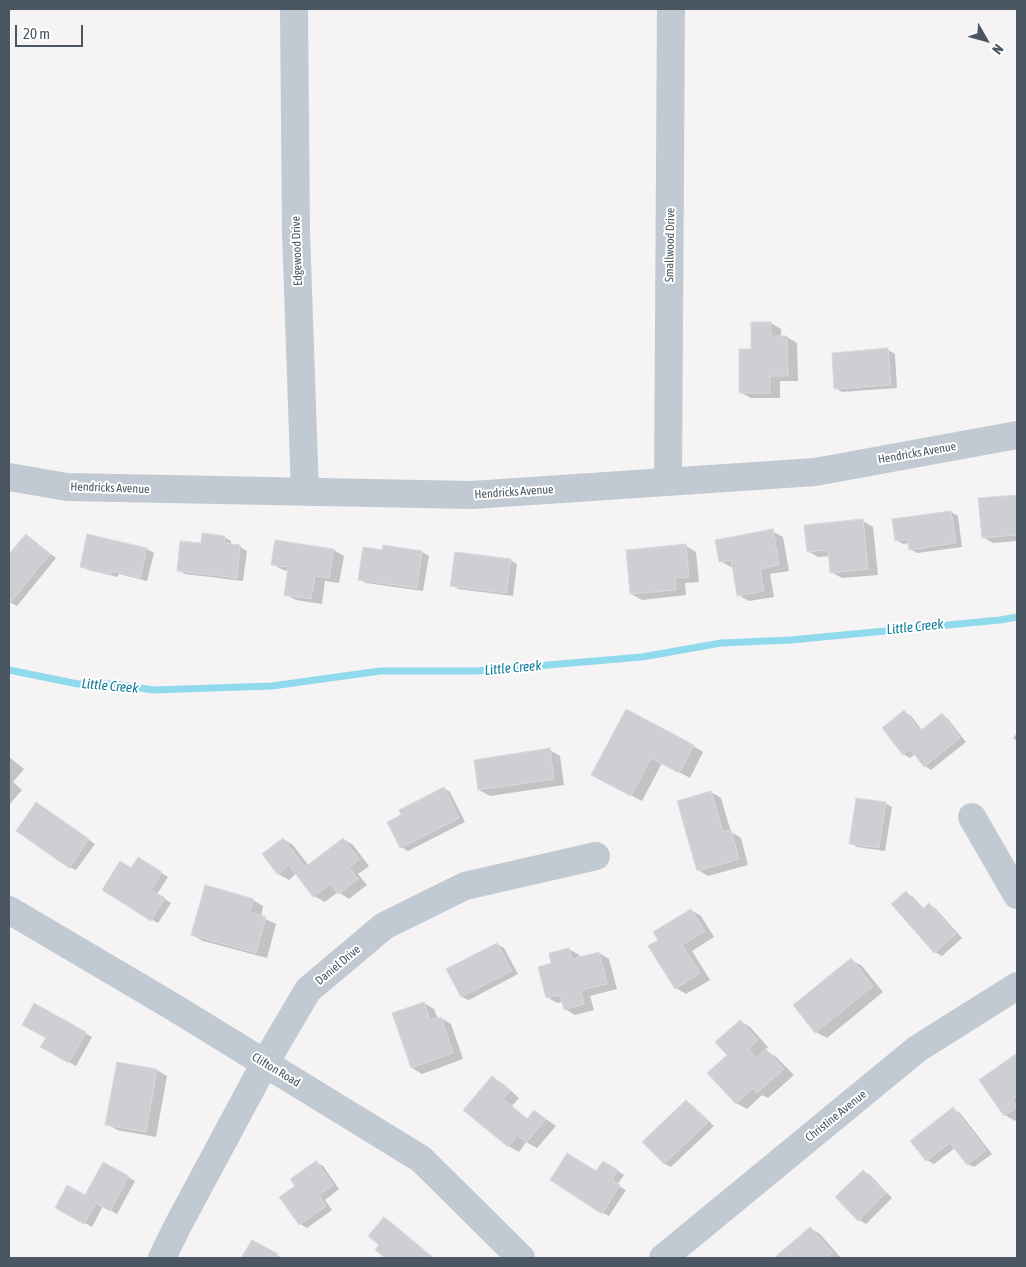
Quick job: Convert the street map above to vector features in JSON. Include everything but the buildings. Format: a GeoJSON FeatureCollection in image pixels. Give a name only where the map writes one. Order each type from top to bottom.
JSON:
{"type":"FeatureCollection","features":[{"type":"Feature","properties":{"kind":"street","name":"Edgewood Drive"},"geometry":{"type":"LineString","coordinates":[[294,9],[296,232],[305,492]]}},
{"type":"Feature","properties":{"kind":"street","name":"Smallwood Drive"},"geometry":{"type":"LineString","coordinates":[[668,481],[671,9]]}},
{"type":"Feature","properties":{"kind":"street","name":"Hendricks Avenue"},"geometry":{"type":"LineString","coordinates":[[9,477],[67,487],[472,495],[815,472],[1017,435]]}},
{"type":"Feature","properties":{"kind":"street"},"geometry":{"type":"LineString","coordinates":[[972,817],[1017,895]]}},
{"type":"Feature","properties":{"kind":"street","name":"Daniel Drive"},"geometry":{"type":"LineString","coordinates":[[162,1258],[177,1227],[308,990],[384,926],[465,886],[596,856]]}},
{"type":"Feature","properties":{"kind":"street","name":"Clifton Road"},"geometry":{"type":"LineString","coordinates":[[9,910],[421,1159],[521,1258]]}},
{"type":"Feature","properties":{"kind":"street","name":"Christine Avenue"},"geometry":{"type":"LineString","coordinates":[[663,1258],[917,1049],[1017,986]]}},
{"type":"Feature","properties":{"kind":"waterway","name":"Little Creek"},"geometry":{"type":"LineString","coordinates":[[9,670],[78,684],[115,684],[153,690],[272,686],[380,671],[477,671],[642,657],[721,643],[791,640],[1017,617]]}}]}
